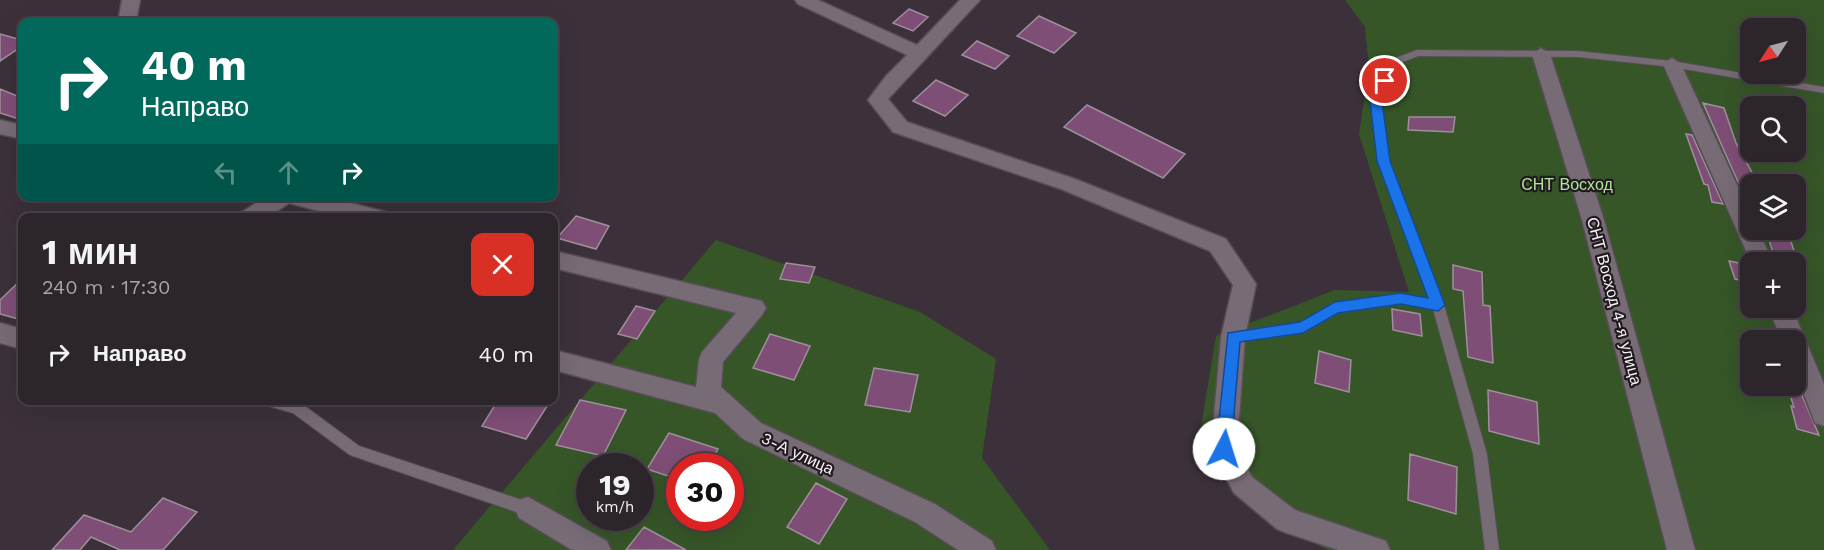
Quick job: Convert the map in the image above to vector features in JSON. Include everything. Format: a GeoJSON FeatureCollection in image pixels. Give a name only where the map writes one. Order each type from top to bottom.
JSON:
{"type":"FeatureCollection","features":[{"type":"Feature","properties":{"kind":"street"},"geometry":{"type":"LineString","coordinates":[[128,18],[131,0]]}},
{"type":"Feature","properties":{"kind":"street"},"geometry":{"type":"LineString","coordinates":[[804,0],[920,54]]}},
{"type":"Feature","properties":{"kind":"street"},"geometry":{"type":"LineString","coordinates":[[971,0],[952,15],[920,54],[891,78],[878,100],[900,127],[1068,184],[1218,245],[1245,284],[1233,337],[1224,449],[1243,485],[1287,520],[1376,550]]}},
{"type":"Feature","properties":{"kind":"street","name":"СНТ Восход 4-я улица"},"geometry":{"type":"LineString","coordinates":[[1540,54],[1593,220],[1681,550]]}},
{"type":"Feature","properties":{"kind":"street"},"geometry":{"type":"LineString","coordinates":[[1672,64],[1757,252]]}},
{"type":"Feature","properties":{"kind":"street"},"geometry":{"type":"LineString","coordinates":[[0,127],[18,131]]}},
{"type":"Feature","properties":{"kind":"street"},"geometry":{"type":"LineString","coordinates":[[258,213],[276,201]]}},
{"type":"Feature","properties":{"kind":"street"},"geometry":{"type":"LineString","coordinates":[[310,201],[358,213]]}},
{"type":"Feature","properties":{"kind":"street","name":"3-А улица"},"geometry":{"type":"LineString","coordinates":[[558,261],[754,308],[711,359],[708,391],[752,431],[925,513],[982,550]]}},
{"type":"Feature","properties":{"kind":"street"},"geometry":{"type":"LineString","coordinates":[[0,333],[18,338]]}},
{"type":"Feature","properties":{"kind":"street"},"geometry":{"type":"LineString","coordinates":[[558,361],[722,404]]}},
{"type":"Feature","properties":{"kind":"street"},"geometry":{"type":"LineString","coordinates":[[1806,370],[1824,416]]}},
{"type":"Feature","properties":{"kind":"street"},"geometry":{"type":"LineString","coordinates":[[528,509],[597,550]]}},
{"type":"Feature","properties":{"kind":"lane"},"geometry":{"type":"LineString","coordinates":[[1492,550],[1480,454],[1438,305],[1383,161],[1376,101],[1394,62],[1417,53],[1578,54],[1672,64],[1820,89],[1824,102]]}},
{"type":"Feature","properties":{"kind":"lane"},"geometry":{"type":"LineString","coordinates":[[1233,337],[1303,328],[1335,308],[1401,299],[1438,305]]}},
{"type":"Feature","properties":{"kind":"lane"},"geometry":{"type":"LineString","coordinates":[[286,405],[297,408],[355,451],[528,509]]}},
{"type":"Feature","properties":{"kind":"green space","name":"СНТ Восход"},"geometry":{"type":"Polygon","coordinates":[[[1345,0],[1824,0],[1824,550],[1328,550],[1255,513],[1199,439],[1216,336],[1335,290],[1409,292],[1359,134],[1369,68],[1365,27],[1345,0]]]}},
{"type":"Feature","properties":{"kind":"green space"},"geometry":{"type":"Polygon","coordinates":[[[716,240],[920,312],[996,359],[982,458],[1050,550],[453,550],[716,240]]]}},
{"type":"Feature","properties":{"kind":"building"},"geometry":{"type":"Polygon","coordinates":[[[909,9],[928,17],[913,31],[893,23],[909,9]]]}},
{"type":"Feature","properties":{"kind":"building"},"geometry":{"type":"Polygon","coordinates":[[[1039,16],[1076,33],[1054,53],[1017,36],[1039,16]]]}},
{"type":"Feature","properties":{"kind":"building"},"geometry":{"type":"Polygon","coordinates":[[[0,34],[18,39],[18,49],[0,61],[0,34]]]}},
{"type":"Feature","properties":{"kind":"building"},"geometry":{"type":"Polygon","coordinates":[[[977,41],[1009,56],[995,69],[962,55],[977,41]]]}},
{"type":"Feature","properties":{"kind":"building"},"geometry":{"type":"Polygon","coordinates":[[[936,80],[968,95],[945,116],[913,101],[936,80]]]}},
{"type":"Feature","properties":{"kind":"building"},"geometry":{"type":"Polygon","coordinates":[[[0,89],[18,96],[18,119],[0,113],[0,89]]]}},
{"type":"Feature","properties":{"kind":"building"},"geometry":{"type":"Polygon","coordinates":[[[1703,103],[1724,108],[1740,150],[1740,162],[1746,162],[1753,174],[1740,174],[1740,186],[1703,103]]]}},
{"type":"Feature","properties":{"kind":"building"},"geometry":{"type":"Polygon","coordinates":[[[1087,105],[1185,154],[1163,178],[1064,127],[1087,105]]]}},
{"type":"Feature","properties":{"kind":"building"},"geometry":{"type":"Polygon","coordinates":[[[1409,117],[1455,117],[1453,132],[1408,130],[1409,117]]]}},
{"type":"Feature","properties":{"kind":"building"},"geometry":{"type":"Polygon","coordinates":[[[1686,134],[1692,135],[1723,204],[1712,202],[1708,185],[1704,184],[1686,134]]]}},
{"type":"Feature","properties":{"kind":"building"},"geometry":{"type":"Polygon","coordinates":[[[576,216],[609,226],[596,249],[558,237],[576,216]]]}},
{"type":"Feature","properties":{"kind":"building"},"geometry":{"type":"Polygon","coordinates":[[[1769,240],[1790,240],[1795,252],[1773,252],[1769,240]]]}},
{"type":"Feature","properties":{"kind":"building"},"geometry":{"type":"Polygon","coordinates":[[[1729,261],[1740,263],[1740,280],[1735,279],[1729,261]]]}},
{"type":"Feature","properties":{"kind":"building"},"geometry":{"type":"Polygon","coordinates":[[[786,263],[815,267],[809,283],[780,279],[786,263]]]}},
{"type":"Feature","properties":{"kind":"building"},"geometry":{"type":"Polygon","coordinates":[[[1453,265],[1482,272],[1483,305],[1490,306],[1493,363],[1468,357],[1463,291],[1453,289],[1453,265]]]}},
{"type":"Feature","properties":{"kind":"building"},"geometry":{"type":"Polygon","coordinates":[[[18,283],[18,319],[0,314],[0,300],[18,283]]]}},
{"type":"Feature","properties":{"kind":"building"},"geometry":{"type":"Polygon","coordinates":[[[636,306],[655,311],[637,339],[618,334],[636,306]]]}},
{"type":"Feature","properties":{"kind":"building"},"geometry":{"type":"Polygon","coordinates":[[[1392,309],[1420,314],[1422,336],[1393,330],[1392,309]]]}},
{"type":"Feature","properties":{"kind":"building"},"geometry":{"type":"Polygon","coordinates":[[[770,334],[810,346],[794,380],[753,368],[770,334]]]}},
{"type":"Feature","properties":{"kind":"building"},"geometry":{"type":"Polygon","coordinates":[[[1319,351],[1351,360],[1349,392],[1315,383],[1319,351]]]}},
{"type":"Feature","properties":{"kind":"building"},"geometry":{"type":"Polygon","coordinates":[[[874,368],[918,375],[910,412],[865,405],[874,368]]]}},
{"type":"Feature","properties":{"kind":"building"},"geometry":{"type":"Polygon","coordinates":[[[1488,390],[1537,402],[1539,444],[1489,431],[1488,390]]]}},
{"type":"Feature","properties":{"kind":"building"},"geometry":{"type":"Polygon","coordinates":[[[1790,396],[1802,396],[1819,435],[1797,429],[1791,406],[1794,407],[1790,396]]]}},
{"type":"Feature","properties":{"kind":"building"},"geometry":{"type":"Polygon","coordinates":[[[580,400],[626,410],[604,453],[590,453],[556,445],[580,400]]]}},
{"type":"Feature","properties":{"kind":"building"},"geometry":{"type":"Polygon","coordinates":[[[495,405],[548,405],[526,439],[482,426],[495,405]]]}},
{"type":"Feature","properties":{"kind":"building"},"geometry":{"type":"Polygon","coordinates":[[[669,433],[718,449],[716,453],[666,453],[666,475],[654,471],[654,458],[669,433]]]}},
{"type":"Feature","properties":{"kind":"building"},"geometry":{"type":"Polygon","coordinates":[[[1410,454],[1457,467],[1456,514],[1408,500],[1410,454]]]}},
{"type":"Feature","properties":{"kind":"building"},"geometry":{"type":"Polygon","coordinates":[[[816,483],[847,499],[819,544],[787,527],[816,483]]]}},
{"type":"Feature","properties":{"kind":"building"},"geometry":{"type":"Polygon","coordinates":[[[163,498],[197,512],[163,550],[120,550],[91,537],[80,550],[52,550],[84,515],[131,532],[163,498]]]}},
{"type":"Feature","properties":{"kind":"building"},"geometry":{"type":"Polygon","coordinates":[[[641,531],[651,531],[686,550],[626,550],[641,531]]]}},
{"type":"Feature","properties":{"kind":"route"},"geometry":{"type":"LineString","coordinates":[[1224,449],[1233,337],[1303,328],[1335,308],[1401,299],[1438,305],[1383,161],[1376,101],[1385,81]]}}]}
